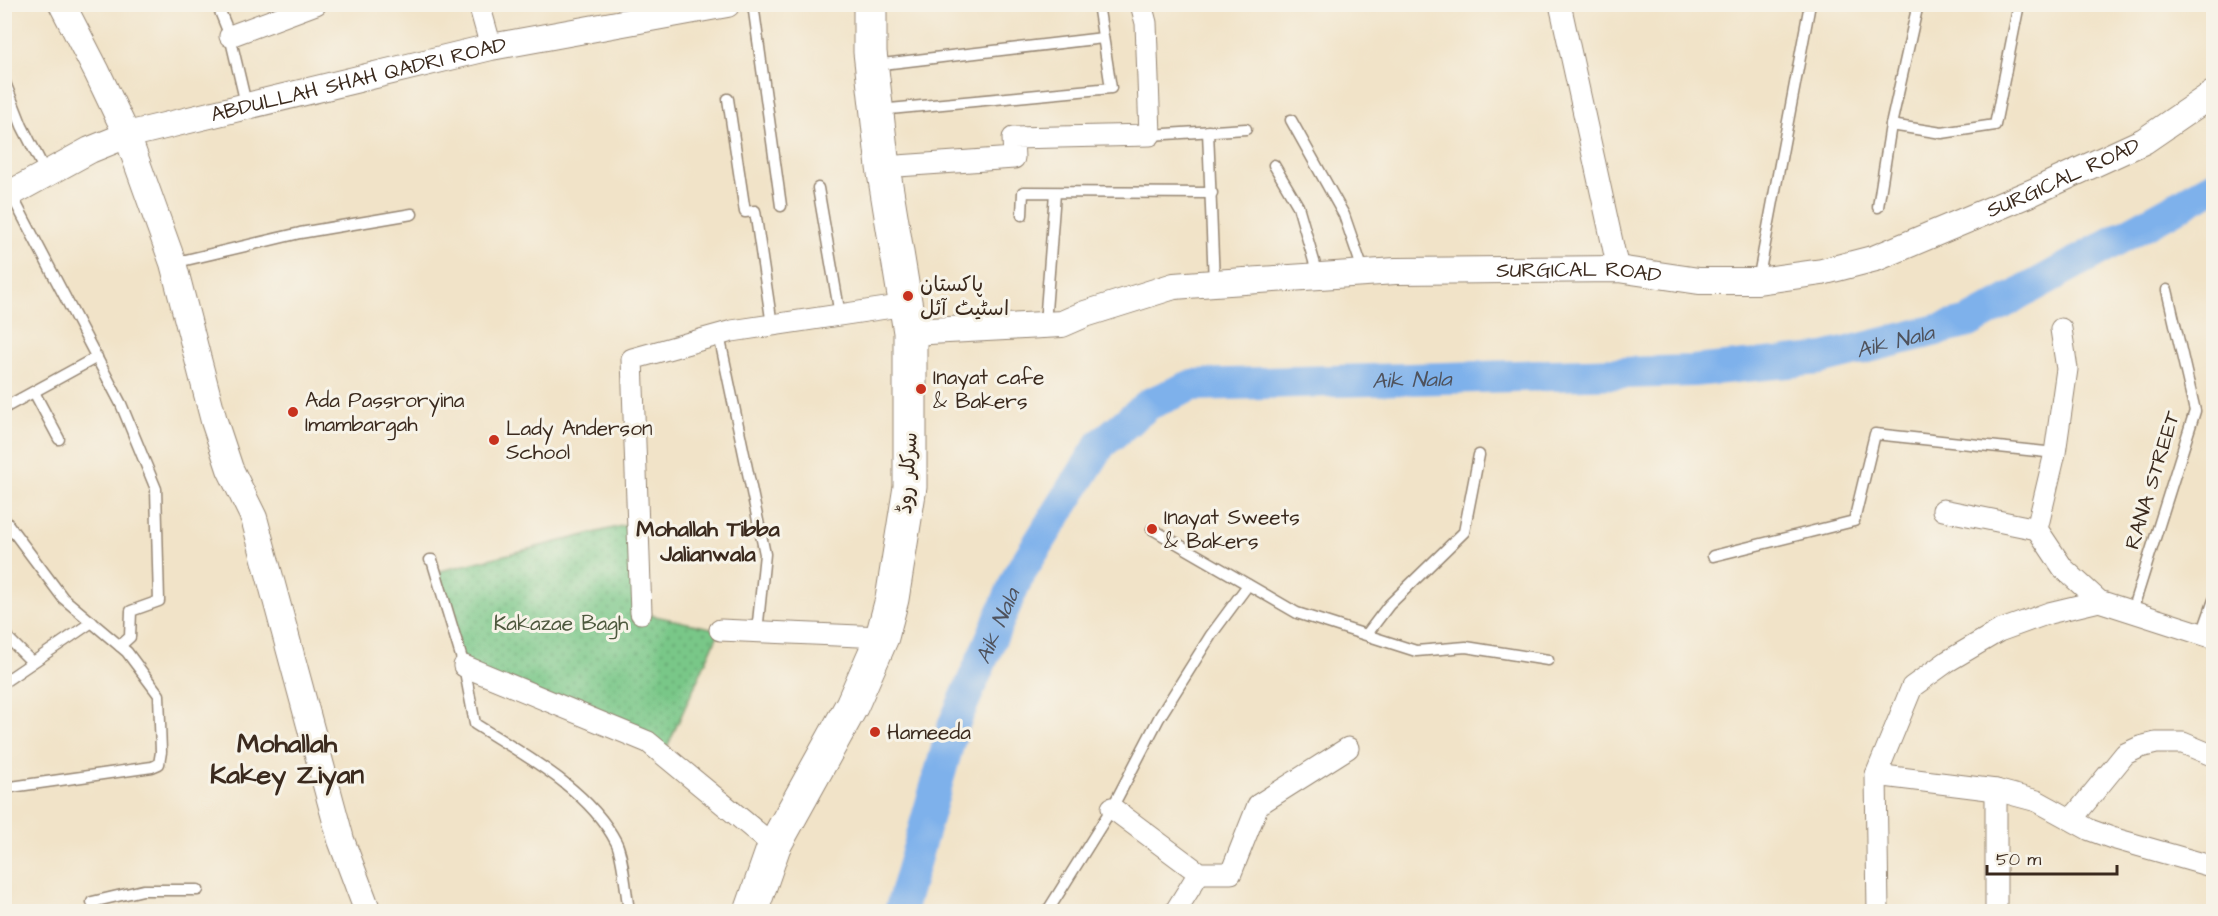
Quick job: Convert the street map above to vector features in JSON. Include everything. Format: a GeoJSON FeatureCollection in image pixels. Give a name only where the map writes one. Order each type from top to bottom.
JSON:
{"type":"FeatureCollection","features":[{"type":"Feature","properties":{"kind":"main road","name":"سرکلر روڈ"},"geometry":{"type":"LineString","coordinates":[[751,912],[774,846],[852,705],[882,637],[892,599],[910,487],[908,319],[876,110],[871,65],[870,4]]}},
{"type":"Feature","properties":{"kind":"street"},"geometry":{"type":"LineString","coordinates":[[62,4],[127,135],[173,263],[214,421],[230,468],[254,518],[341,840],[368,912]]}},
{"type":"Feature","properties":{"kind":"street"},"geometry":{"type":"LineString","coordinates":[[230,36],[316,4]]}},
{"type":"Feature","properties":{"kind":"street"},"geometry":{"type":"LineString","coordinates":[[480,4],[491,47]]}},
{"type":"Feature","properties":{"kind":"street","name":"ABDULLAH SHAH QADRI ROAD"},"geometry":{"type":"LineString","coordinates":[[8,195],[90,150],[127,135],[247,108],[491,47],[700,7],[727,4]]}},
{"type":"Feature","properties":{"kind":"street"},"geometry":{"type":"LineString","coordinates":[[883,167],[1014,158],[1013,138],[1150,135],[1146,23],[1142,4]]}},
{"type":"Feature","properties":{"kind":"street"},"geometry":{"type":"LineString","coordinates":[[1560,4],[1618,269]]}},
{"type":"Feature","properties":{"kind":"street","name":"SURGICAL ROAD"},"geometry":{"type":"LineString","coordinates":[[908,319],[1062,324],[1085,314],[1174,286],[1396,271],[1618,269],[1699,281],[1758,281],[1822,272],[1876,258],[2033,192],[2144,141],[2214,93]]}},
{"type":"Feature","properties":{"kind":"street"},"geometry":{"type":"LineString","coordinates":[[641,613],[632,359],[732,331],[840,315],[908,319]]}},
{"type":"Feature","properties":{"kind":"street"},"geometry":{"type":"LineString","coordinates":[[2037,529],[2055,453],[2067,369],[2061,329]]}},
{"type":"Feature","properties":{"kind":"street"},"geometry":{"type":"LineString","coordinates":[[1943,510],[2037,529],[2064,568],[2100,601],[2208,636]]}},
{"type":"Feature","properties":{"kind":"street"},"geometry":{"type":"LineString","coordinates":[[1878,912],[1876,775],[1912,687],[1948,660],[2000,631],[2049,613],[2100,601]]}},
{"type":"Feature","properties":{"kind":"street"},"geometry":{"type":"LineString","coordinates":[[720,630],[882,637]]}},
{"type":"Feature","properties":{"kind":"street"},"geometry":{"type":"LineString","coordinates":[[464,666],[648,742],[774,846]]}},
{"type":"Feature","properties":{"kind":"street"},"geometry":{"type":"LineString","coordinates":[[2072,819],[2124,754],[2156,743],[2183,743],[2214,756]]}},
{"type":"Feature","properties":{"kind":"street"},"geometry":{"type":"LineString","coordinates":[[1113,808],[1199,873],[1231,873],[1258,805],[1348,748]]}},
{"type":"Feature","properties":{"kind":"street"},"geometry":{"type":"LineString","coordinates":[[1876,775],[1996,790],[2037,801],[2090,830],[2214,867]]}},
{"type":"Feature","properties":{"kind":"street"},"geometry":{"type":"LineString","coordinates":[[1996,790],[1996,912]]}},
{"type":"Feature","properties":{"kind":"street"},"geometry":{"type":"LineString","coordinates":[[1175,912],[1199,873]]}},
{"type":"Feature","properties":{"kind":"lane"},"geometry":{"type":"LineString","coordinates":[[217,4],[230,36],[247,108]]}},
{"type":"Feature","properties":{"kind":"lane"},"geometry":{"type":"LineString","coordinates":[[753,4],[781,206]]}},
{"type":"Feature","properties":{"kind":"lane"},"geometry":{"type":"LineString","coordinates":[[876,110],[1111,88],[1098,4]]}},
{"type":"Feature","properties":{"kind":"lane"},"geometry":{"type":"LineString","coordinates":[[1758,281],[1810,4]]}},
{"type":"Feature","properties":{"kind":"lane"},"geometry":{"type":"LineString","coordinates":[[1878,207],[1891,125],[1918,4]]}},
{"type":"Feature","properties":{"kind":"lane"},"geometry":{"type":"LineString","coordinates":[[1891,125],[1942,133],[1995,125],[2019,4]]}},
{"type":"Feature","properties":{"kind":"lane"},"geometry":{"type":"LineString","coordinates":[[871,65],[1103,38]]}},
{"type":"Feature","properties":{"kind":"lane"},"geometry":{"type":"LineString","coordinates":[[4,80],[22,126],[46,173]]}},
{"type":"Feature","properties":{"kind":"lane"},"geometry":{"type":"LineString","coordinates":[[728,99],[745,212],[755,211],[772,325]]}},
{"type":"Feature","properties":{"kind":"lane"},"geometry":{"type":"LineString","coordinates":[[1291,120],[1344,215],[1364,273]]}},
{"type":"Feature","properties":{"kind":"lane"},"geometry":{"type":"LineString","coordinates":[[1150,135],[1246,129]]}},
{"type":"Feature","properties":{"kind":"lane"},"geometry":{"type":"LineString","coordinates":[[1209,131],[1214,283]]}},
{"type":"Feature","properties":{"kind":"lane"},"geometry":{"type":"LineString","coordinates":[[1274,165],[1298,206],[1318,276]]}},
{"type":"Feature","properties":{"kind":"lane"},"geometry":{"type":"LineString","coordinates":[[818,188],[840,315]]}},
{"type":"Feature","properties":{"kind":"lane"},"geometry":{"type":"LineString","coordinates":[[1022,215],[1023,192],[1212,193]]}},
{"type":"Feature","properties":{"kind":"lane"},"geometry":{"type":"LineString","coordinates":[[1045,324],[1055,193]]}},
{"type":"Feature","properties":{"kind":"lane"},"geometry":{"type":"LineString","coordinates":[[8,195],[121,404],[156,489],[159,601],[131,611],[130,637],[120,646]]}},
{"type":"Feature","properties":{"kind":"lane"},"geometry":{"type":"LineString","coordinates":[[173,263],[300,233],[412,214]]}},
{"type":"Feature","properties":{"kind":"lane","name":"RANA STREET"},"geometry":{"type":"LineString","coordinates":[[2132,610],[2195,411],[2167,290]]}},
{"type":"Feature","properties":{"kind":"lane"},"geometry":{"type":"LineString","coordinates":[[719,335],[765,554],[757,632]]}},
{"type":"Feature","properties":{"kind":"lane"},"geometry":{"type":"LineString","coordinates":[[4,408],[97,357]]}},
{"type":"Feature","properties":{"kind":"lane"},"geometry":{"type":"LineString","coordinates":[[33,392],[59,439]]}},
{"type":"Feature","properties":{"kind":"lane"},"geometry":{"type":"LineString","coordinates":[[1713,556],[1854,520],[1875,434],[2055,453]]}},
{"type":"Feature","properties":{"kind":"lane"},"geometry":{"type":"LineString","coordinates":[[1367,634],[1389,605],[1464,532],[1479,455]]}},
{"type":"Feature","properties":{"kind":"lane"},"geometry":{"type":"LineString","coordinates":[[4,519],[63,598],[127,652],[159,695],[161,752],[159,764],[152,767],[4,788]]}},
{"type":"Feature","properties":{"kind":"lane"},"geometry":{"type":"LineString","coordinates":[[1152,530],[1297,614],[1416,651],[1466,647],[1548,660]]}},
{"type":"Feature","properties":{"kind":"lane"},"geometry":{"type":"LineString","coordinates":[[430,560],[432,560],[464,666],[475,724],[543,767],[596,810],[618,844],[628,910]]}},
{"type":"Feature","properties":{"kind":"lane"},"geometry":{"type":"LineString","coordinates":[[1047,912],[1113,808],[1159,718],[1211,635],[1248,585]]}},
{"type":"Feature","properties":{"kind":"lane"},"geometry":{"type":"LineString","coordinates":[[2208,636],[2214,600]]}},
{"type":"Feature","properties":{"kind":"lane"},"geometry":{"type":"LineString","coordinates":[[4,682],[92,622]]}},
{"type":"Feature","properties":{"kind":"lane"},"geometry":{"type":"LineString","coordinates":[[4,628],[9,639],[32,662]]}},
{"type":"Feature","properties":{"kind":"lane"},"geometry":{"type":"LineString","coordinates":[[96,912],[92,902],[144,890],[198,890]]}},
{"type":"Feature","properties":{"kind":"green space","name":"Kakazae Bagh"},"geometry":{"type":"Polygon","coordinates":[[[634,523],[641,613],[720,630],[663,756],[464,666],[436,572],[634,523]]]}},
{"type":"Feature","properties":{"kind":"waterway","name":"Aik Nala"},"geometry":{"type":"LineString","coordinates":[[900,912],[954,724],[1019,574],[1101,444],[1149,404],[1193,385],[1693,371],[1820,359],[1969,322],[2214,186]]}},
{"type":"Feature","properties":{"kind":"place","name":"پاکستان اسٹیٹ آئل"},"geometry":{"type":"Point","coordinates":[908,296]}},
{"type":"Feature","properties":{"kind":"place","name":"Inayat cafe & Bakers"},"geometry":{"type":"Point","coordinates":[921,389]}},
{"type":"Feature","properties":{"kind":"place","name":"Ada Passroryina Imambargah"},"geometry":{"type":"Point","coordinates":[293,412]}},
{"type":"Feature","properties":{"kind":"place","name":"Lady Anderson School"},"geometry":{"type":"Point","coordinates":[494,440]}},
{"type":"Feature","properties":{"kind":"place","name":"Inayat Sweets & Bakers"},"geometry":{"type":"Point","coordinates":[1152,529]}},
{"type":"Feature","properties":{"kind":"place","name":"Hameeda"},"geometry":{"type":"Point","coordinates":[875,732]}},
{"type":"Feature","properties":{"kind":"district","name":"Mohallah Tibba Jalianwala"},"geometry":{"type":"Point","coordinates":[708,540]}},
{"type":"Feature","properties":{"kind":"district","name":"Mohallah Kakey Ziyan"},"geometry":{"type":"Point","coordinates":[287,758]}}]}
